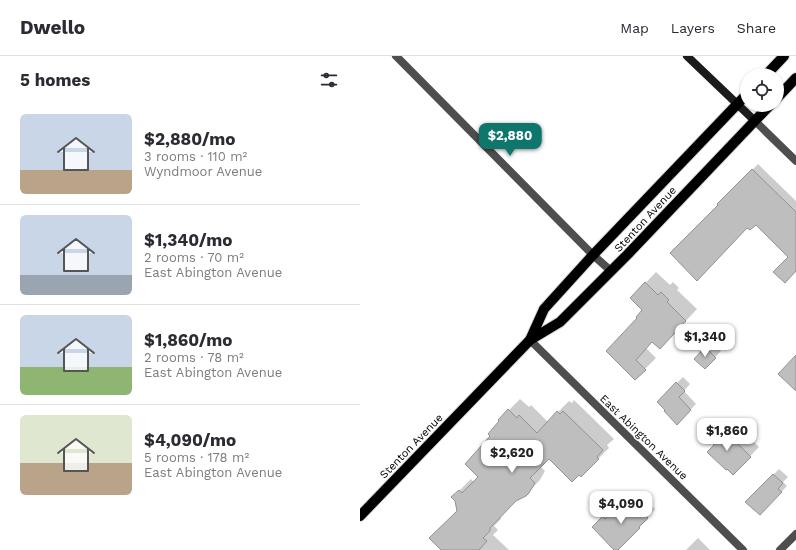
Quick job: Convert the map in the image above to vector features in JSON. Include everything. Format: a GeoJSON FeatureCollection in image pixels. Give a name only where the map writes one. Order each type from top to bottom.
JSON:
{"type":"FeatureCollection","features":[{"type":"Feature","properties":{"kind":"main road"},"geometry":{"type":"LineString","coordinates":[[773,68],[784,56]]}},
{"type":"Feature","properties":{"kind":"main road"},"geometry":{"type":"LineString","coordinates":[[784,91],[796,78]]}},
{"type":"Feature","properties":{"kind":"main road","name":"Stenton Avenue"},"geometry":{"type":"LineString","coordinates":[[530,340],[544,309],[593,255],[740,102]]}},
{"type":"Feature","properties":{"kind":"main road","name":"Stenton Avenue"},"geometry":{"type":"LineString","coordinates":[[360,516],[530,340],[560,322],[611,271],[763,112]]}},
{"type":"Feature","properties":{"kind":"street"},"geometry":{"type":"LineString","coordinates":[[396,56],[593,255],[611,271]]}},
{"type":"Feature","properties":{"kind":"street"},"geometry":{"type":"LineString","coordinates":[[687,56],[796,161]]}},
{"type":"Feature","properties":{"kind":"street","name":"East Abington Avenue"},"geometry":{"type":"LineString","coordinates":[[530,340],[743,550]]}},
{"type":"Feature","properties":{"kind":"street"},"geometry":{"type":"LineString","coordinates":[[780,550],[796,534]]}},
{"type":"Feature","properties":{"kind":"building"},"geometry":{"type":"Polygon","coordinates":[[[752,169],[796,212],[796,271],[785,283],[773,272],[788,257],[756,225],[750,230],[747,228],[697,281],[670,253],[752,169]]]}},
{"type":"Feature","properties":{"kind":"building"},"geometry":{"type":"Polygon","coordinates":[[[645,282],[658,295],[661,292],[669,300],[667,302],[686,321],[660,349],[652,342],[636,360],[646,370],[635,380],[606,351],[637,318],[636,317],[642,310],[630,298],[645,282]]]}},
{"type":"Feature","properties":{"kind":"building"},"geometry":{"type":"Polygon","coordinates":[[[705,347],[716,358],[705,369],[694,359],[705,347]]]}},
{"type":"Feature","properties":{"kind":"building"},"geometry":{"type":"Polygon","coordinates":[[[796,355],[796,391],[778,374],[796,355]]]}},
{"type":"Feature","properties":{"kind":"building"},"geometry":{"type":"Polygon","coordinates":[[[676,382],[685,391],[679,397],[691,410],[677,425],[657,402],[676,382]]]}},
{"type":"Feature","properties":{"kind":"building"},"geometry":{"type":"Polygon","coordinates":[[[508,409],[517,418],[519,415],[537,433],[557,411],[560,414],[563,411],[603,450],[597,457],[599,459],[581,477],[579,475],[572,482],[549,459],[530,478],[535,483],[529,493],[516,501],[490,528],[490,531],[483,538],[487,541],[479,550],[441,550],[429,538],[457,511],[455,501],[451,497],[459,490],[462,493],[478,477],[465,464],[490,436],[488,434],[508,409]]]}},
{"type":"Feature","properties":{"kind":"building"},"geometry":{"type":"Polygon","coordinates":[[[716,427],[730,440],[732,438],[751,457],[733,475],[707,452],[714,445],[706,437],[716,427]]]}},
{"type":"Feature","properties":{"kind":"building"},"geometry":{"type":"Polygon","coordinates":[[[773,474],[783,483],[778,489],[782,492],[760,515],[745,502],[773,474]]]}},
{"type":"Feature","properties":{"kind":"building"},"geometry":{"type":"Polygon","coordinates":[[[629,499],[648,518],[618,550],[614,550],[592,527],[603,516],[605,519],[609,515],[611,517],[629,499]]]}}]}
